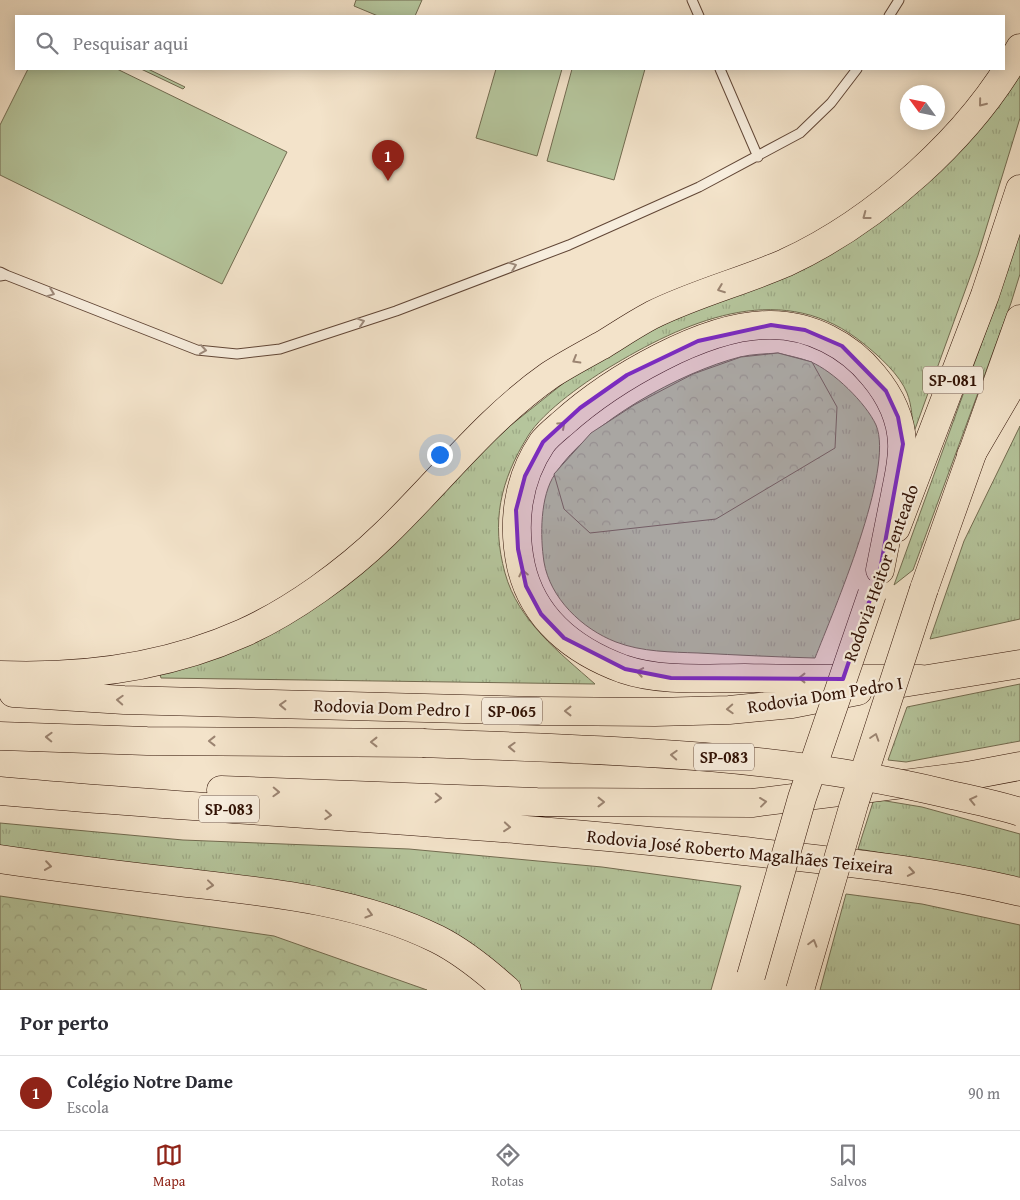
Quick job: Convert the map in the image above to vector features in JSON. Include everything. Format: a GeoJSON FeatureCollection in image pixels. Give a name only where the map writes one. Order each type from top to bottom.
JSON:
{"type":"FeatureCollection","features":[{"type":"Feature","properties":{"kind":"main road"},"geometry":{"type":"LineString","coordinates":[[0,675],[47,677],[114,670],[185,654],[242,633],[288,608],[342,570],[383,536],[469,446],[509,408],[550,375],[652,315],[785,263],[825,243],[863,218],[917,173],[962,126],[989,94],[1020,48]]}},
{"type":"Feature","properties":{"kind":"main road","name":"Rodovia Heitor Penteado"},"geometry":{"type":"LineString","coordinates":[[749,983],[802,798],[876,582],[985,295],[1020,189]]}},
{"type":"Feature","properties":{"kind":"main road","name":"SP-081"},"geometry":{"type":"LineString","coordinates":[[800,990],[854,804],[924,589],[1020,319]]}},
{"type":"Feature","properties":{"kind":"main road"},"geometry":{"type":"LineString","coordinates":[[876,582],[899,472],[902,444],[898,417],[886,390],[865,365],[842,346],[805,330],[771,325],[734,330],[698,341],[628,375],[580,408],[543,442],[525,476],[516,510],[518,549],[526,586],[541,614],[564,638],[593,655],[625,669],[671,678],[920,679]]}},
{"type":"Feature","properties":{"kind":"main road"},"geometry":{"type":"LineString","coordinates":[[971,455],[1020,372]]}},
{"type":"Feature","properties":{"kind":"main road"},"geometry":{"type":"LineString","coordinates":[[949,674],[1020,647]]}},
{"type":"Feature","properties":{"kind":"main road","name":"Rodovia Dom Pedro I"},"geometry":{"type":"LineString","coordinates":[[0,693],[124,700],[536,711],[654,712],[729,710],[792,704],[920,679],[1020,664]]}},
{"type":"Feature","properties":{"kind":"main road","name":"SP-083"},"geometry":{"type":"LineString","coordinates":[[0,736],[147,741],[423,743],[730,758],[801,766],[906,784],[1020,812]]}},
{"type":"Feature","properties":{"kind":"main road"},"geometry":{"type":"LineString","coordinates":[[0,779],[537,802],[752,803],[967,776],[1020,766]]}},
{"type":"Feature","properties":{"kind":"main road","name":"Rodovia José Roberto Magalhães Teixeira"},"geometry":{"type":"LineString","coordinates":[[0,791],[138,803],[458,823],[615,836],[858,862],[1020,892]]}},
{"type":"Feature","properties":{"kind":"main road"},"geometry":{"type":"LineString","coordinates":[[0,860],[256,891],[331,903],[390,920],[437,940],[480,966],[507,990]]}},
{"type":"Feature","properties":{"kind":"lane"},"geometry":{"type":"LineString","coordinates":[[692,0],[699,15]]}},
{"type":"Feature","properties":{"kind":"lane"},"geometry":{"type":"LineString","coordinates":[[890,15],[899,0]]}},
{"type":"Feature","properties":{"kind":"lane"},"geometry":{"type":"LineString","coordinates":[[720,70],[758,157]]}},
{"type":"Feature","properties":{"kind":"lane"},"geometry":{"type":"LineString","coordinates":[[2,274],[197,350],[237,354],[280,349],[396,311],[569,245],[699,187],[800,133],[831,103],[856,70]]}},
{"type":"Feature","properties":{"kind":"highlighted area"},"geometry":{"type":"Polygon","coordinates":[[[771,325],[805,330],[842,346],[886,391],[898,417],[903,444],[880,570],[843,679],[671,678],[625,669],[564,638],[541,614],[526,586],[518,549],[516,510],[525,476],[543,442],[580,408],[627,375],[698,341],[771,325]]]}},
{"type":"Feature","properties":{"kind":"green space"},"geometry":{"type":"Polygon","coordinates":[[[356,0],[422,0],[415,15],[376,15],[354,6],[356,0]]]}},
{"type":"Feature","properties":{"kind":"green space"},"geometry":{"type":"Polygon","coordinates":[[[1020,68],[1020,118],[978,255],[914,432],[910,402],[904,386],[889,366],[870,349],[834,324],[803,313],[771,310],[739,312],[707,320],[675,332],[645,347],[604,370],[567,396],[544,416],[528,436],[511,469],[501,502],[499,536],[505,573],[511,590],[530,621],[555,648],[595,684],[161,678],[159,671],[213,653],[472,461],[511,425],[580,370],[628,342],[673,320],[810,264],[1020,68]]]}},
{"type":"Feature","properties":{"kind":"green space"},"geometry":{"type":"Polygon","coordinates":[[[28,70],[119,70],[287,152],[222,284],[0,175],[0,125],[28,70]]]}},
{"type":"Feature","properties":{"kind":"green space"},"geometry":{"type":"Polygon","coordinates":[[[143,70],[150,70],[185,87],[183,89],[143,70]]]}},
{"type":"Feature","properties":{"kind":"green space"},"geometry":{"type":"Polygon","coordinates":[[[496,70],[562,70],[537,156],[476,138],[496,70]]]}},
{"type":"Feature","properties":{"kind":"green space"},"geometry":{"type":"Polygon","coordinates":[[[572,70],[645,70],[614,180],[547,161],[572,70]]]}},
{"type":"Feature","properties":{"kind":"green space"},"geometry":{"type":"Polygon","coordinates":[[[1020,228],[1020,274],[1011,303],[913,570],[894,585],[998,298],[1020,228]]]}},
{"type":"Feature","properties":{"kind":"green space"},"geometry":{"type":"Polygon","coordinates":[[[778,353],[820,366],[839,380],[871,416],[876,425],[880,446],[877,474],[870,506],[847,576],[815,658],[646,650],[616,642],[591,629],[560,600],[547,575],[542,540],[542,516],[546,493],[555,474],[570,455],[590,436],[613,418],[665,387],[691,374],[740,357],[778,353]]]}},
{"type":"Feature","properties":{"kind":"green space"},"geometry":{"type":"Polygon","coordinates":[[[778,353],[812,362],[837,407],[835,448],[716,519],[590,533],[564,509],[554,474],[591,433],[634,405],[693,374],[741,357],[778,353]]]}},
{"type":"Feature","properties":{"kind":"green space"},"geometry":{"type":"Polygon","coordinates":[[[1020,426],[1020,619],[930,639],[964,541],[1020,426]]]}},
{"type":"Feature","properties":{"kind":"green space"},"geometry":{"type":"Polygon","coordinates":[[[1020,684],[1020,741],[906,762],[888,760],[907,707],[1020,684]]]}},
{"type":"Feature","properties":{"kind":"green space"},"geometry":{"type":"Polygon","coordinates":[[[874,799],[922,807],[1020,834],[1020,879],[961,866],[858,849],[874,799]]]}},
{"type":"Feature","properties":{"kind":"green space"},"geometry":{"type":"Polygon","coordinates":[[[0,823],[183,840],[409,849],[602,867],[741,886],[711,990],[521,990],[501,970],[469,945],[0,850],[0,823]]]}},
{"type":"Feature","properties":{"kind":"green space"},"geometry":{"type":"Polygon","coordinates":[[[846,894],[922,904],[1020,925],[1020,990],[820,990],[846,894]]]}},
{"type":"Feature","properties":{"kind":"green space"},"geometry":{"type":"Polygon","coordinates":[[[0,896],[274,936],[427,990],[0,990],[0,896]]]}},
{"type":"Feature","properties":{"kind":"place","name":"Colégio Notre Dame"},"geometry":{"type":"Point","coordinates":[388,181]}}]}
